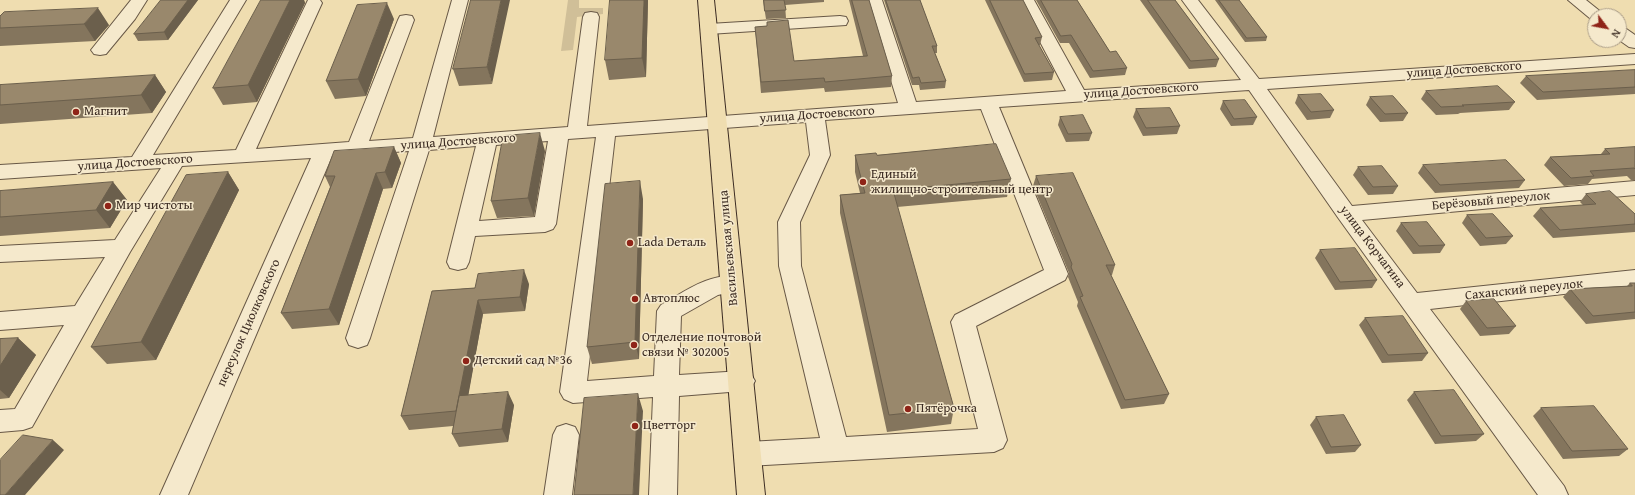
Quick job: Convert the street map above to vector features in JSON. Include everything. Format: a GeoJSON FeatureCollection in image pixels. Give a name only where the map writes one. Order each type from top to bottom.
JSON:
{"type":"FeatureCollection","features":[{"type":"Feature","properties":{"kind":"main road","name":"Васильевская улица"},"geometry":{"type":"LineString","coordinates":[[706,0],[742,381],[751,495]]}},
{"type":"Feature","properties":{"kind":"street"},"geometry":{"type":"LineString","coordinates":[[100,50],[129,15],[139,0]]}},
{"type":"Feature","properties":{"kind":"street"},"geometry":{"type":"LineString","coordinates":[[139,162],[238,0]]}},
{"type":"Feature","properties":{"kind":"street"},"geometry":{"type":"LineString","coordinates":[[358,338],[421,144],[460,0]]}},
{"type":"Feature","properties":{"kind":"street"},"geometry":{"type":"LineString","coordinates":[[874,0],[909,109]]}},
{"type":"Feature","properties":{"kind":"street"},"geometry":{"type":"LineString","coordinates":[[1026,0],[1078,96]]}},
{"type":"Feature","properties":{"kind":"street","name":"улица Корчагина"},"geometry":{"type":"LineString","coordinates":[[1190,0],[1254,84],[1346,214],[1413,302],[1554,495]]}},
{"type":"Feature","properties":{"kind":"street"},"geometry":{"type":"LineString","coordinates":[[1576,0],[1587,8]]}},
{"type":"Feature","properties":{"kind":"street"},"geometry":{"type":"LineString","coordinates":[[243,156],[314,4]]}},
{"type":"Feature","properties":{"kind":"street"},"geometry":{"type":"LineString","coordinates":[[466,229],[545,224],[568,134],[591,8]]}},
{"type":"Feature","properties":{"kind":"street"},"geometry":{"type":"LineString","coordinates":[[356,149],[406,20]]}},
{"type":"Feature","properties":{"kind":"street"},"geometry":{"type":"LineString","coordinates":[[709,29],[840,21]]}},
{"type":"Feature","properties":{"kind":"street","name":"улица Достоевского"},"geometry":{"type":"LineString","coordinates":[[0,172],[487,140],[1078,96],[1635,59]]}},
{"type":"Feature","properties":{"kind":"street"},"geometry":{"type":"LineString","coordinates":[[748,454],[994,440],[963,322],[1057,274],[988,103]]}},
{"type":"Feature","properties":{"kind":"street"},"geometry":{"type":"LineString","coordinates":[[815,116],[820,155],[789,222],[790,266],[836,448]]}},
{"type":"Feature","properties":{"kind":"street"},"geometry":{"type":"LineString","coordinates":[[606,131],[573,392],[742,381]]}},
{"type":"Feature","properties":{"kind":"street"},"geometry":{"type":"LineString","coordinates":[[458,262],[487,140]]}},
{"type":"Feature","properties":{"kind":"street","name":"переулок Циолковского"},"geometry":{"type":"LineString","coordinates":[[174,495],[324,151]]}},
{"type":"Feature","properties":{"kind":"street"},"geometry":{"type":"LineString","coordinates":[[0,421],[23,419],[121,248],[176,160]]}},
{"type":"Feature","properties":{"kind":"street","name":"Берёзовый переулок"},"geometry":{"type":"LineString","coordinates":[[1346,214],[1635,188]]}},
{"type":"Feature","properties":{"kind":"street"},"geometry":{"type":"LineString","coordinates":[[0,254],[121,248]]}},
{"type":"Feature","properties":{"kind":"street","name":"Саханский переулок"},"geometry":{"type":"LineString","coordinates":[[1413,302],[1635,278]]}},
{"type":"Feature","properties":{"kind":"street"},"geometry":{"type":"LineString","coordinates":[[663,495],[665,386],[669,312],[713,287],[732,284]]}},
{"type":"Feature","properties":{"kind":"street"},"geometry":{"type":"LineString","coordinates":[[0,321],[83,315]]}},
{"type":"Feature","properties":{"kind":"street"},"geometry":{"type":"LineString","coordinates":[[558,495],[566,435]]}},
{"type":"Feature","properties":{"kind":"shaded area"},"geometry":{"type":"Polygon","coordinates":[[[568,0],[579,0],[579,8],[603,8],[603,14],[577,17],[573,50],[561,51],[568,0]]]}},
{"type":"Feature","properties":{"kind":"building"},"geometry":{"type":"Polygon","coordinates":[[[161,0],[188,0],[164,32],[134,34],[161,0]]]}},
{"type":"Feature","properties":{"kind":"building"},"geometry":{"type":"Polygon","coordinates":[[[261,0],[290,0],[248,85],[213,88],[261,0]]]}},
{"type":"Feature","properties":{"kind":"building"},"geometry":{"type":"Polygon","coordinates":[[[471,0],[501,0],[487,67],[453,69],[471,0]]]}},
{"type":"Feature","properties":{"kind":"building"},"geometry":{"type":"Polygon","coordinates":[[[610,0],[644,0],[642,58],[605,60],[610,0]]]}},
{"type":"Feature","properties":{"kind":"building"},"geometry":{"type":"Polygon","coordinates":[[[764,0],[784,0],[786,10],[765,11],[764,0]]]}},
{"type":"Feature","properties":{"kind":"building"},"geometry":{"type":"Polygon","coordinates":[[[852,0],[869,0],[892,76],[825,82],[824,78],[761,82],[755,27],[767,26],[767,22],[788,20],[794,61],[867,56],[852,0]]]}},
{"type":"Feature","properties":{"kind":"building"},"geometry":{"type":"Polygon","coordinates":[[[886,0],[920,0],[937,46],[932,46],[946,81],[921,83],[919,77],[913,78],[886,0]]]}},
{"type":"Feature","properties":{"kind":"building"},"geometry":{"type":"Polygon","coordinates":[[[990,0],[1023,0],[1042,37],[1035,38],[1054,72],[1025,74],[990,0]]]}},
{"type":"Feature","properties":{"kind":"building"},"geometry":{"type":"Polygon","coordinates":[[[1041,0],[1077,0],[1110,52],[1116,51],[1127,68],[1093,71],[1071,35],[1061,36],[1041,0]]]}},
{"type":"Feature","properties":{"kind":"building"},"geometry":{"type":"Polygon","coordinates":[[[1148,0],[1175,0],[1219,59],[1191,61],[1148,0]]]}},
{"type":"Feature","properties":{"kind":"building"},"geometry":{"type":"Polygon","coordinates":[[[1219,0],[1239,0],[1267,37],[1247,38],[1219,0]]]}},
{"type":"Feature","properties":{"kind":"building"},"geometry":{"type":"Polygon","coordinates":[[[387,3],[358,79],[326,81],[357,5],[387,3]]]}},
{"type":"Feature","properties":{"kind":"building"},"geometry":{"type":"Polygon","coordinates":[[[98,8],[84,24],[0,28],[0,16],[4,12],[98,8]]]}},
{"type":"Feature","properties":{"kind":"building"},"geometry":{"type":"Polygon","coordinates":[[[1635,70],[1635,87],[1543,92],[1526,76],[1635,70]]]}},
{"type":"Feature","properties":{"kind":"building"},"geometry":{"type":"Polygon","coordinates":[[[155,75],[141,95],[0,105],[0,85],[155,75]]]}},
{"type":"Feature","properties":{"kind":"building"},"geometry":{"type":"Polygon","coordinates":[[[1498,86],[1515,102],[1441,107],[1426,91],[1498,86]]]}},
{"type":"Feature","properties":{"kind":"building"},"geometry":{"type":"Polygon","coordinates":[[[1321,94],[1334,110],[1311,112],[1298,95],[1321,94]]]}},
{"type":"Feature","properties":{"kind":"building"},"geometry":{"type":"Polygon","coordinates":[[[1393,96],[1408,113],[1385,114],[1370,97],[1393,96]]]}},
{"type":"Feature","properties":{"kind":"building"},"geometry":{"type":"Polygon","coordinates":[[[1245,100],[1257,117],[1234,119],[1223,101],[1245,100]]]}},
{"type":"Feature","properties":{"kind":"building"},"geometry":{"type":"Polygon","coordinates":[[[1170,108],[1180,126],[1146,128],[1136,109],[1170,108]]]}},
{"type":"Feature","properties":{"kind":"building"},"geometry":{"type":"Polygon","coordinates":[[[1083,115],[1092,133],[1068,134],[1060,117],[1083,115]]]}},
{"type":"Feature","properties":{"kind":"building"},"geometry":{"type":"Polygon","coordinates":[[[540,133],[528,198],[491,201],[503,136],[540,133]]]}},
{"type":"Feature","properties":{"kind":"building"},"geometry":{"type":"Polygon","coordinates":[[[996,144],[1011,179],[893,190],[954,408],[889,415],[840,195],[865,193],[855,155],[876,153],[877,155],[996,144]]]}},
{"type":"Feature","properties":{"kind":"building"},"geometry":{"type":"Polygon","coordinates":[[[394,147],[385,172],[376,173],[329,309],[281,313],[335,176],[325,176],[334,151],[394,147]]]}},
{"type":"Feature","properties":{"kind":"building"},"geometry":{"type":"Polygon","coordinates":[[[1635,147],[1635,169],[1590,171],[1594,176],[1571,178],[1550,157],[1610,154],[1605,149],[1635,147]]]}},
{"type":"Feature","properties":{"kind":"building"},"geometry":{"type":"Polygon","coordinates":[[[1506,160],[1525,180],[1440,185],[1423,165],[1506,160]]]}},
{"type":"Feature","properties":{"kind":"building"},"geometry":{"type":"Polygon","coordinates":[[[1382,166],[1398,186],[1373,187],[1358,167],[1382,166]]]}},
{"type":"Feature","properties":{"kind":"building"},"geometry":{"type":"Polygon","coordinates":[[[228,172],[141,342],[91,347],[186,175],[228,172]]]}},
{"type":"Feature","properties":{"kind":"building"},"geometry":{"type":"Polygon","coordinates":[[[1073,173],[1115,265],[1106,265],[1169,394],[1125,400],[1080,297],[1083,296],[1071,267],[1072,264],[1036,176],[1073,173]]]}},
{"type":"Feature","properties":{"kind":"building"},"geometry":{"type":"Polygon","coordinates":[[[640,181],[635,342],[587,347],[605,184],[640,181]]]}},
{"type":"Feature","properties":{"kind":"building"},"geometry":{"type":"Polygon","coordinates":[[[113,182],[96,210],[0,217],[0,191],[113,182]]]}},
{"type":"Feature","properties":{"kind":"building"},"geometry":{"type":"Polygon","coordinates":[[[1610,191],[1635,214],[1635,224],[1560,230],[1540,208],[1596,204],[1586,194],[1610,191]]]}},
{"type":"Feature","properties":{"kind":"building"},"geometry":{"type":"Polygon","coordinates":[[[1493,214],[1513,236],[1486,238],[1467,215],[1493,214]]]}},
{"type":"Feature","properties":{"kind":"building"},"geometry":{"type":"Polygon","coordinates":[[[1427,222],[1445,245],[1419,246],[1401,223],[1427,222]]]}},
{"type":"Feature","properties":{"kind":"building"},"geometry":{"type":"Polygon","coordinates":[[[1355,248],[1377,280],[1340,282],[1320,250],[1355,248]]]}},
{"type":"Feature","properties":{"kind":"building"},"geometry":{"type":"Polygon","coordinates":[[[524,270],[520,297],[478,300],[456,411],[401,416],[432,291],[475,288],[478,274],[524,270]]]}},
{"type":"Feature","properties":{"kind":"building"},"geometry":{"type":"Polygon","coordinates":[[[1630,283],[1635,283],[1635,312],[1593,316],[1570,289],[1632,286],[1630,283]]]}},
{"type":"Feature","properties":{"kind":"building"},"geometry":{"type":"Polygon","coordinates":[[[1494,299],[1516,326],[1487,328],[1466,301],[1494,299]]]}},
{"type":"Feature","properties":{"kind":"building"},"geometry":{"type":"Polygon","coordinates":[[[1403,316],[1428,353],[1388,355],[1365,318],[1403,316]]]}},
{"type":"Feature","properties":{"kind":"building"},"geometry":{"type":"Polygon","coordinates":[[[18,338],[0,366],[0,339],[18,338]]]}},
{"type":"Feature","properties":{"kind":"building"},"geometry":{"type":"Polygon","coordinates":[[[1454,390],[1484,434],[1441,436],[1414,392],[1454,390]]]}},
{"type":"Feature","properties":{"kind":"building"},"geometry":{"type":"Polygon","coordinates":[[[508,392],[502,429],[452,434],[459,396],[508,392]]]}},
{"type":"Feature","properties":{"kind":"building"},"geometry":{"type":"Polygon","coordinates":[[[638,394],[633,495],[574,495],[584,398],[638,394]]]}},
{"type":"Feature","properties":{"kind":"building"},"geometry":{"type":"Polygon","coordinates":[[[1594,406],[1628,449],[1572,451],[1541,408],[1594,406]]]}},
{"type":"Feature","properties":{"kind":"building"},"geometry":{"type":"Polygon","coordinates":[[[1344,415],[1361,445],[1331,447],[1316,417],[1344,415]]]}},
{"type":"Feature","properties":{"kind":"building"},"geometry":{"type":"Polygon","coordinates":[[[23,435],[53,440],[5,495],[0,495],[0,460],[23,435]]]}},
{"type":"Feature","properties":{"kind":"place","name":"Магнит"},"geometry":{"type":"Point","coordinates":[76,112]}},
{"type":"Feature","properties":{"kind":"place","name":"Единый жилищно-строительный центр"},"geometry":{"type":"Point","coordinates":[863,182]}},
{"type":"Feature","properties":{"kind":"place","name":"Мир чистоты"},"geometry":{"type":"Point","coordinates":[108,206]}},
{"type":"Feature","properties":{"kind":"place","name":"Lada Dеталь"},"geometry":{"type":"Point","coordinates":[630,243]}},
{"type":"Feature","properties":{"kind":"place","name":"Автоплюс"},"geometry":{"type":"Point","coordinates":[635,299]}},
{"type":"Feature","properties":{"kind":"place","name":"Отделение почтовой связи № 302005"},"geometry":{"type":"Point","coordinates":[634,345]}},
{"type":"Feature","properties":{"kind":"place","name":"Детский сад №36"},"geometry":{"type":"Point","coordinates":[466,361]}},
{"type":"Feature","properties":{"kind":"place","name":"Пятёрочка"},"geometry":{"type":"Point","coordinates":[908,409]}},
{"type":"Feature","properties":{"kind":"place","name":"Цветторг"},"geometry":{"type":"Point","coordinates":[635,426]}}]}
